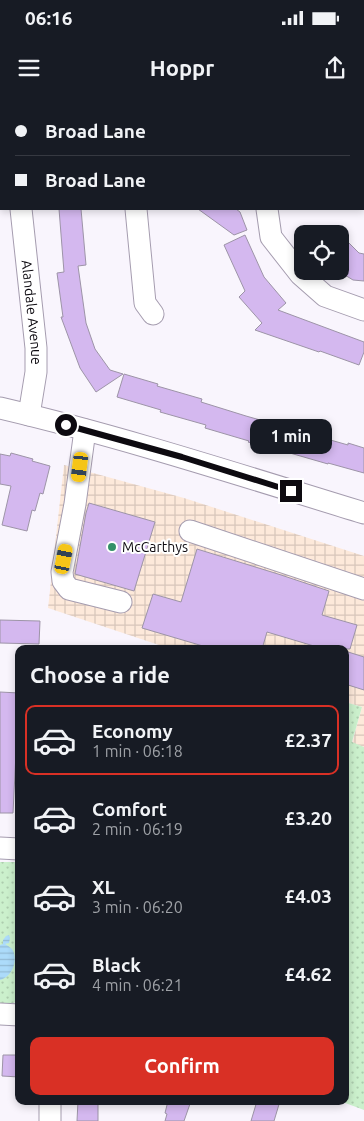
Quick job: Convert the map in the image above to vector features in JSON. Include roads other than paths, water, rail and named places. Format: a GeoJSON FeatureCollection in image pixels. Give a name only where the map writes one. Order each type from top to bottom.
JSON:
{"type":"FeatureCollection","features":[{"type":"Feature","properties":{"kind":"street","name":"Alandale Avenue"},"geometry":{"type":"LineString","coordinates":[[21,210],[36,348],[36,372],[29,415]]}},
{"type":"Feature","properties":{"kind":"street"},"geometry":{"type":"LineString","coordinates":[[136,210],[145,303],[153,314]]}},
{"type":"Feature","properties":{"kind":"street"},"geometry":{"type":"LineString","coordinates":[[267,210],[271,237],[300,274],[325,296],[364,310]]}},
{"type":"Feature","properties":{"kind":"street"},"geometry":{"type":"LineString","coordinates":[[0,408],[182,457],[364,513]]}},
{"type":"Feature","properties":{"kind":"street"},"geometry":{"type":"LineString","coordinates":[[85,430],[75,504],[62,572],[63,581],[69,589],[121,602]]}},
{"type":"Feature","properties":{"kind":"street"},"geometry":{"type":"LineString","coordinates":[[190,531],[364,589]]}},
{"type":"Feature","properties":{"kind":"street"},"geometry":{"type":"LineString","coordinates":[[0,848],[15,849]]}},
{"type":"Feature","properties":{"kind":"street"},"geometry":{"type":"LineString","coordinates":[[0,1014],[15,1015]]}},
{"type":"Feature","properties":{"kind":"street"},"geometry":{"type":"LineString","coordinates":[[50,1105],[50,1121]]}},
{"type":"Feature","properties":{"kind":"water"},"geometry":{"type":"Polygon","coordinates":[[[9,935],[9,943],[5,944],[14,953],[13,968],[8,975],[0,980],[0,945],[3,944],[6,936],[9,935]]]}},
{"type":"Feature","properties":{"kind":"place","name":"McCarthys"},"geometry":{"type":"Point","coordinates":[112,547]}}]}
